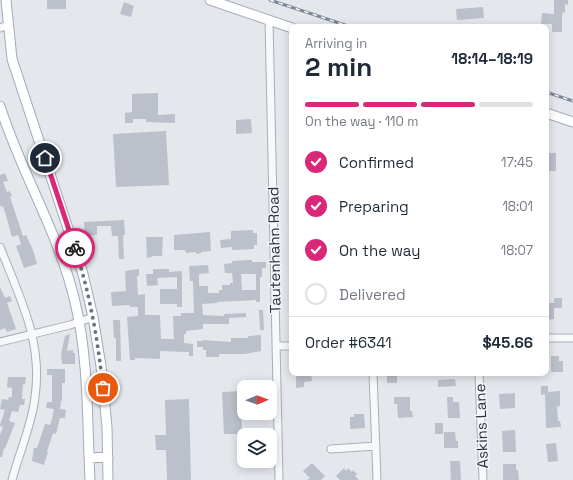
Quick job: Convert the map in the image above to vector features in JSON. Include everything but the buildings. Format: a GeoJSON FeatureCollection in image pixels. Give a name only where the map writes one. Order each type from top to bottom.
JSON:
{"type":"FeatureCollection","features":[{"type":"Feature","properties":{"kind":"main road"},"geometry":{"type":"LineString","coordinates":[[6,0],[4,26],[12,59],[83,274],[93,316],[107,427],[108,480]]}},
{"type":"Feature","properties":{"kind":"main road"},"geometry":{"type":"LineString","coordinates":[[210,0],[289,27]]}},
{"type":"Feature","properties":{"kind":"main road"},"geometry":{"type":"LineString","coordinates":[[0,106],[12,139],[45,214],[73,294],[84,350],[90,480]]}},
{"type":"Feature","properties":{"kind":"main road"},"geometry":{"type":"LineString","coordinates":[[549,114],[573,122]]}},
{"type":"Feature","properties":{"kind":"main road"},"geometry":{"type":"LineString","coordinates":[[86,400],[104,400]]}},
{"type":"Feature","properties":{"kind":"main road"},"geometry":{"type":"LineString","coordinates":[[89,458],[108,457]]}},
{"type":"Feature","properties":{"kind":"street","name":"Tautenhahn Road"},"geometry":{"type":"LineString","coordinates":[[269,20],[279,480]]}},
{"type":"Feature","properties":{"kind":"street"},"geometry":{"type":"LineString","coordinates":[[0,247],[32,334],[37,367],[35,398],[12,480]]}},
{"type":"Feature","properties":{"kind":"street"},"geometry":{"type":"LineString","coordinates":[[0,342],[79,322],[93,316]]}},
{"type":"Feature","properties":{"kind":"street"},"geometry":{"type":"LineString","coordinates":[[549,338],[573,338]]}},
{"type":"Feature","properties":{"kind":"street"},"geometry":{"type":"LineString","coordinates":[[276,346],[289,346]]}},
{"type":"Feature","properties":{"kind":"street"},"geometry":{"type":"LineString","coordinates":[[373,376],[377,480]]}},
{"type":"Feature","properties":{"kind":"street","name":"Askins Lane"},"geometry":{"type":"LineString","coordinates":[[479,376],[483,480]]}},
{"type":"Feature","properties":{"kind":"street"},"geometry":{"type":"LineString","coordinates":[[332,449],[376,446]]}},
{"type":"Feature","properties":{"kind":"railway"},"geometry":{"type":"LineString","coordinates":[[270,0],[342,24]]}},
{"type":"Feature","properties":{"kind":"railway"},"geometry":{"type":"LineString","coordinates":[[549,93],[573,101]]}},
{"type":"Feature","properties":{"kind":"way so far"},"geometry":{"type":"LineString","coordinates":[[75,248],[93,316],[103,388]]}},
{"type":"Feature","properties":{"kind":"route"},"geometry":{"type":"LineString","coordinates":[[45,158],[75,248]]}}]}
